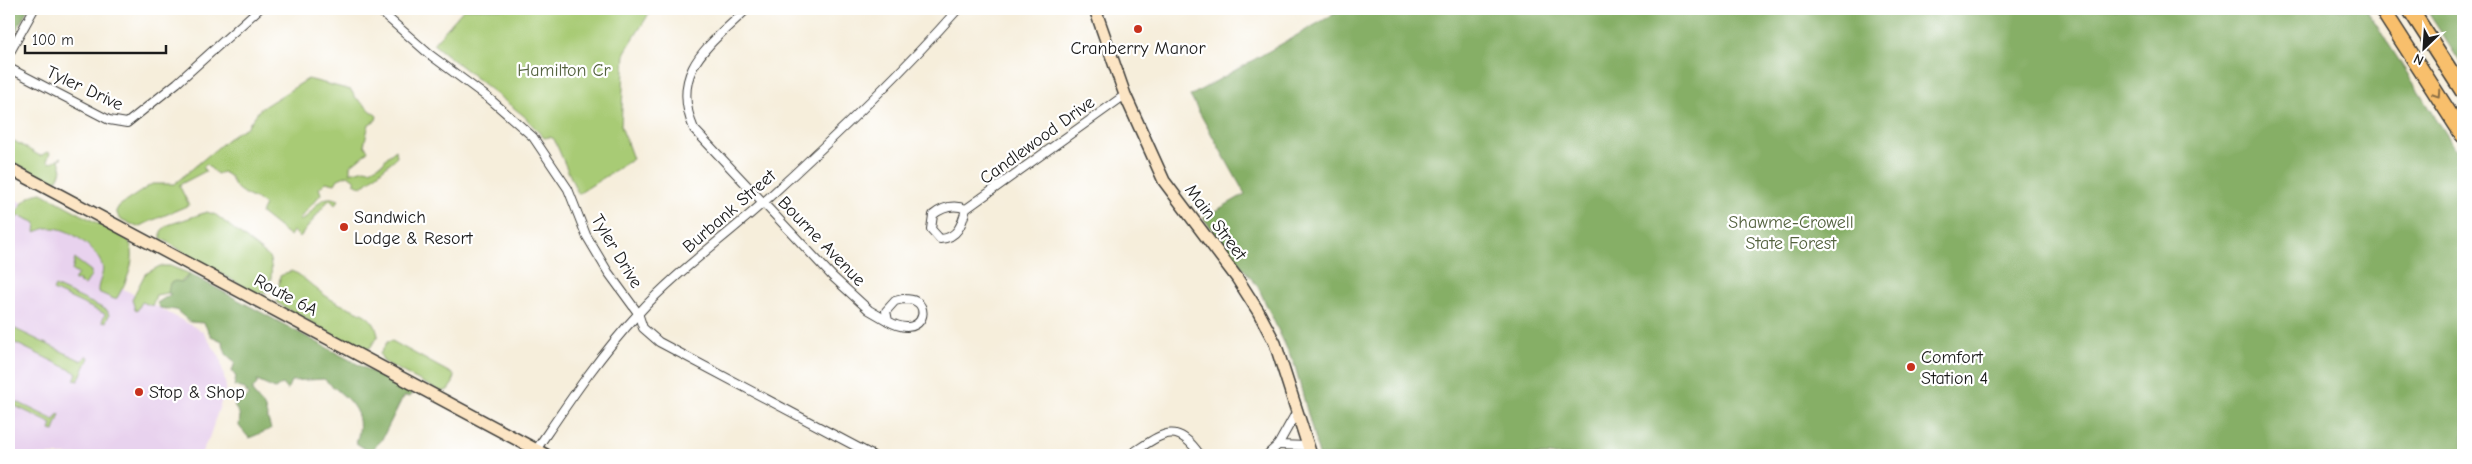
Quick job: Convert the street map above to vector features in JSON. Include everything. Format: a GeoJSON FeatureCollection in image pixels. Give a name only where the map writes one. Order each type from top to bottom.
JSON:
{"type":"FeatureCollection","features":[{"type":"Feature","properties":{"kind":"highway"},"geometry":{"type":"LineString","coordinates":[[2382,9],[2463,135]]}},
{"type":"Feature","properties":{"kind":"highway"},"geometry":{"type":"LineString","coordinates":[[2410,9],[2463,91]]}},
{"type":"Feature","properties":{"kind":"main road","name":"Main Street"},"geometry":{"type":"LineString","coordinates":[[1095,9],[1125,95],[1164,182],[1237,278],[1261,316],[1274,343],[1309,451]]}},
{"type":"Feature","properties":{"kind":"main road","name":"Route 6A"},"geometry":{"type":"LineString","coordinates":[[9,168],[541,452]]}},
{"type":"Feature","properties":{"kind":"street"},"geometry":{"type":"LineString","coordinates":[[9,54],[34,9]]}},
{"type":"Feature","properties":{"kind":"street","name":"Tyler Drive"},"geometry":{"type":"LineString","coordinates":[[9,68],[109,120],[127,123],[177,83],[259,9]]}},
{"type":"Feature","properties":{"kind":"street","name":"Tyler Drive"},"geometry":{"type":"LineString","coordinates":[[378,9],[429,54],[491,100],[534,137],[568,189],[586,235],[604,265],[638,313],[644,328],[659,342],[872,455]]}},
{"type":"Feature","properties":{"kind":"street","name":"Bourne Avenue"},"geometry":{"type":"LineString","coordinates":[[747,9],[696,62],[686,81],[685,100],[694,129],[833,277],[869,310],[899,328],[911,328],[919,323],[922,314],[921,306],[915,301],[903,299],[895,301],[886,311],[888,321]]}},
{"type":"Feature","properties":{"kind":"street","name":"Burbank Street"},"geometry":{"type":"LineString","coordinates":[[541,452],[596,362],[638,313],[694,261],[764,202],[869,104],[958,9]]}},
{"type":"Feature","properties":{"kind":"street","name":"Candlewood Drive"},"geometry":{"type":"LineString","coordinates":[[966,209],[1125,95]]}},
{"type":"Feature","properties":{"kind":"street"},"geometry":{"type":"LineString","coordinates":[[961,207],[966,209],[957,232],[949,238],[940,239],[931,229],[933,215],[943,208],[961,207]]}},
{"type":"Feature","properties":{"kind":"street"},"geometry":{"type":"LineString","coordinates":[[1267,455],[1278,445],[1297,411]]}},
{"type":"Feature","properties":{"kind":"street"},"geometry":{"type":"LineString","coordinates":[[1129,455],[1164,433],[1172,432],[1181,434],[1193,444],[1200,455]]}},
{"type":"Feature","properties":{"kind":"street"},"geometry":{"type":"LineString","coordinates":[[1278,445],[1309,451]]}},
{"type":"Feature","properties":{"kind":"shaded area"},"geometry":{"type":"Polygon","coordinates":[[[9,196],[90,238],[104,257],[107,280],[202,331],[220,357],[226,387],[209,438],[200,455],[9,455],[9,196]]]}},
{"type":"Feature","properties":{"kind":"green space"},"geometry":{"type":"Polygon","coordinates":[[[15,9],[28,9],[9,43],[9,18],[15,9]]]}},
{"type":"Feature","properties":{"kind":"green space","name":"Hamilton Cr"},"geometry":{"type":"Polygon","coordinates":[[[464,9],[652,9],[625,52],[621,126],[633,159],[578,194],[554,139],[550,137],[544,138],[524,116],[433,44],[464,9]]]}},
{"type":"Feature","properties":{"kind":"green space","name":"Shawme-Crowell State Forest"},"geometry":{"type":"Polygon","coordinates":[[[1343,9],[2366,9],[2463,160],[2463,455],[1319,455],[1295,366],[1258,287],[1203,218],[1245,194],[1190,96],[1343,9]]]}},
{"type":"Feature","properties":{"kind":"green space"},"geometry":{"type":"Polygon","coordinates":[[[2426,9],[2463,9],[2463,67],[2426,9]]]}},
{"type":"Feature","properties":{"kind":"green space"},"geometry":{"type":"Polygon","coordinates":[[[308,79],[351,90],[355,97],[377,116],[376,120],[369,124],[364,145],[368,150],[350,166],[350,173],[364,169],[370,170],[383,163],[396,150],[397,157],[362,187],[354,183],[356,181],[348,175],[338,179],[335,184],[326,182],[319,188],[321,194],[300,218],[300,221],[326,198],[339,200],[335,205],[330,200],[327,202],[300,237],[293,231],[290,236],[261,213],[265,205],[240,191],[233,183],[231,177],[223,172],[217,174],[206,164],[203,168],[206,171],[179,185],[189,205],[137,227],[119,218],[116,211],[119,206],[152,184],[174,184],[234,134],[247,127],[260,109],[308,79]]]}},
{"type":"Feature","properties":{"kind":"green space"},"geometry":{"type":"Polygon","coordinates":[[[9,138],[40,156],[47,152],[50,153],[47,161],[50,163],[62,157],[59,160],[62,170],[56,181],[49,181],[9,160],[9,138]]]}},
{"type":"Feature","properties":{"kind":"green space"},"geometry":{"type":"Polygon","coordinates":[[[42,193],[128,240],[131,246],[132,261],[124,285],[117,298],[114,299],[98,292],[103,269],[102,265],[94,252],[82,240],[60,229],[46,228],[35,232],[36,223],[18,215],[9,234],[16,214],[24,202],[35,194],[42,193]]]}},
{"type":"Feature","properties":{"kind":"green space"},"geometry":{"type":"Polygon","coordinates":[[[207,212],[216,215],[269,257],[271,275],[270,285],[266,293],[258,294],[201,263],[161,238],[161,231],[168,225],[207,212]]]}},
{"type":"Feature","properties":{"kind":"green space"},"geometry":{"type":"Polygon","coordinates":[[[75,259],[91,271],[91,276],[85,285],[79,283],[80,280],[74,280],[78,274],[72,271],[75,259]]]}},
{"type":"Feature","properties":{"kind":"green space"},"geometry":{"type":"Polygon","coordinates":[[[160,266],[170,266],[190,274],[168,293],[156,295],[152,306],[142,302],[137,311],[135,310],[132,299],[145,274],[160,266]]]}},
{"type":"Feature","properties":{"kind":"green space"},"geometry":{"type":"Polygon","coordinates":[[[291,271],[298,274],[331,299],[368,317],[373,322],[378,336],[370,348],[361,350],[277,303],[280,276],[291,271]]]}},
{"type":"Feature","properties":{"kind":"green space"},"geometry":{"type":"Polygon","coordinates":[[[190,274],[413,394],[410,397],[405,396],[401,401],[381,441],[370,452],[356,443],[359,422],[353,406],[324,379],[291,381],[287,390],[282,384],[275,389],[257,381],[253,388],[253,393],[264,406],[271,429],[249,438],[239,426],[240,415],[234,406],[248,396],[245,389],[234,386],[236,377],[232,371],[235,362],[226,354],[222,341],[211,336],[204,323],[190,322],[176,310],[160,308],[157,303],[171,294],[168,293],[170,283],[175,281],[183,282],[190,274]]]}},
{"type":"Feature","properties":{"kind":"green space"},"geometry":{"type":"Polygon","coordinates":[[[55,286],[107,310],[109,315],[106,322],[102,321],[105,314],[53,290],[55,286]]]}},
{"type":"Feature","properties":{"kind":"green space"},"geometry":{"type":"Polygon","coordinates":[[[9,326],[82,361],[87,355],[89,358],[78,381],[74,380],[77,373],[9,340],[9,326]]]}},
{"type":"Feature","properties":{"kind":"green space"},"geometry":{"type":"Polygon","coordinates":[[[392,341],[454,375],[453,383],[448,390],[441,392],[384,362],[380,354],[387,342],[392,341]]]}},
{"type":"Feature","properties":{"kind":"green space"},"geometry":{"type":"Polygon","coordinates":[[[9,398],[54,420],[60,414],[54,431],[50,430],[52,424],[9,403],[9,398]]]}},
{"type":"Feature","properties":{"kind":"place","name":"Cranberry Manor"},"geometry":{"type":"Point","coordinates":[1138,29]}},
{"type":"Feature","properties":{"kind":"place","name":"Sandwich Lodge & Resort"},"geometry":{"type":"Point","coordinates":[344,227]}},
{"type":"Feature","properties":{"kind":"place","name":"Comfort Station 4"},"geometry":{"type":"Point","coordinates":[1911,367]}},
{"type":"Feature","properties":{"kind":"place","name":"Stop & Shop"},"geometry":{"type":"Point","coordinates":[139,392]}}]}
